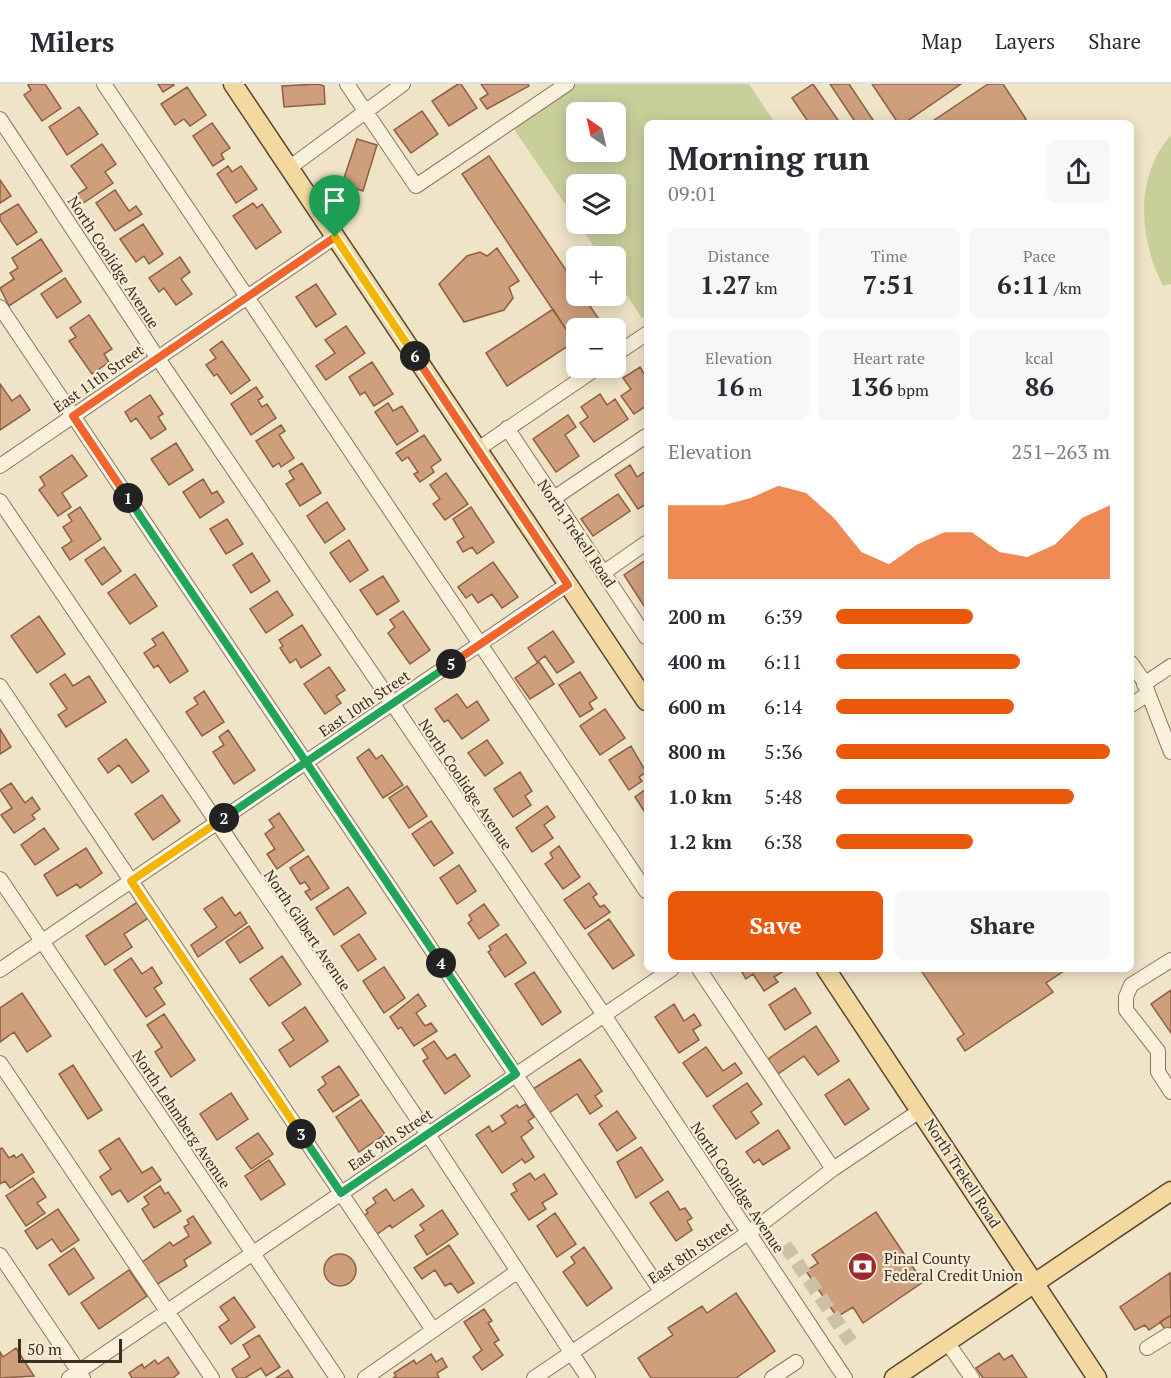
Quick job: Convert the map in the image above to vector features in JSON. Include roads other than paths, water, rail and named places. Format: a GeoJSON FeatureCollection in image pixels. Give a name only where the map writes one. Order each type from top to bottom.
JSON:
{"type":"FeatureCollection","features":[{"type":"Feature","properties":{"kind":"main road"},"geometry":{"type":"LineString","coordinates":[[233,84],[644,698]]}},
{"type":"Feature","properties":{"kind":"main road","name":"North Trekell Road"},"geometry":{"type":"LineString","coordinates":[[828,972],[1097,1378]]}},
{"type":"Feature","properties":{"kind":"main road"},"geometry":{"type":"LineString","coordinates":[[905,1375],[947,1342],[1171,1191]]}},
{"type":"Feature","properties":{"kind":"street"},"geometry":{"type":"LineString","coordinates":[[104,84],[644,888]]}},
{"type":"Feature","properties":{"kind":"street"},"geometry":{"type":"LineString","coordinates":[[347,84],[416,186],[567,84]]}},
{"type":"Feature","properties":{"kind":"street"},"geometry":{"type":"LineString","coordinates":[[289,168],[403,84]]}},
{"type":"Feature","properties":{"kind":"street","name":"North Coolidge Avenue"},"geometry":{"type":"LineString","coordinates":[[0,119],[845,1378]]}},
{"type":"Feature","properties":{"kind":"street","name":"East 11th Street"},"geometry":{"type":"LineString","coordinates":[[0,466],[335,237]]}},
{"type":"Feature","properties":{"kind":"street"},"geometry":{"type":"LineString","coordinates":[[0,307],[661,1291]]}},
{"type":"Feature","properties":{"kind":"street"},"geometry":{"type":"LineString","coordinates":[[626,348],[644,335]]}},
{"type":"Feature","properties":{"kind":"street"},"geometry":{"type":"LineString","coordinates":[[477,449],[582,378]]}},
{"type":"Feature","properties":{"kind":"street","name":"North Trekell Road"},"geometry":{"type":"LineString","coordinates":[[507,428],[644,633]]}},
{"type":"Feature","properties":{"kind":"street"},"geometry":{"type":"LineString","coordinates":[[554,498],[644,437]]}},
{"type":"Feature","properties":{"kind":"street","name":"North Gilbert Avenue"},"geometry":{"type":"LineString","coordinates":[[0,501],[427,1133],[588,1378]]}},
{"type":"Feature","properties":{"kind":"street"},"geometry":{"type":"LineString","coordinates":[[603,573],[644,544]]}},
{"type":"Feature","properties":{"kind":"street","name":"East 10th Street"},"geometry":{"type":"LineString","coordinates":[[0,970],[568,585]]}},
{"type":"Feature","properties":{"kind":"street"},"geometry":{"type":"LineString","coordinates":[[1134,702],[1171,666]]}},
{"type":"Feature","properties":{"kind":"street"},"geometry":{"type":"LineString","coordinates":[[1134,668],[1146,689],[1171,752]]}},
{"type":"Feature","properties":{"kind":"street"},"geometry":{"type":"LineString","coordinates":[[0,686],[433,1330]]}},
{"type":"Feature","properties":{"kind":"street","name":"North Lehmberg Avenue"},"geometry":{"type":"LineString","coordinates":[[0,879],[337,1378]]}},
{"type":"Feature","properties":{"kind":"street"},"geometry":{"type":"LineString","coordinates":[[1171,960],[1131,985],[1126,997],[1126,1010],[1158,1051],[1158,1072],[1171,1092]]}},
{"type":"Feature","properties":{"kind":"street","name":"East 9th Street"},"geometry":{"type":"LineString","coordinates":[[77,1376],[427,1133],[668,972]]}},
{"type":"Feature","properties":{"kind":"street"},"geometry":{"type":"LineString","coordinates":[[701,972],[832,1169]]}},
{"type":"Feature","properties":{"kind":"street"},"geometry":{"type":"LineString","coordinates":[[0,1063],[212,1378]]}},
{"type":"Feature","properties":{"kind":"street","name":"East 8th Street"},"geometry":{"type":"LineString","coordinates":[[539,1376],[748,1233],[832,1169],[921,1110]]}},
{"type":"Feature","properties":{"kind":"street"},"geometry":{"type":"LineString","coordinates":[[0,1255],[77,1376]]}},
{"type":"Feature","properties":{"kind":"street"},"geometry":{"type":"LineString","coordinates":[[365,1378],[518,1271]]}},
{"type":"Feature","properties":{"kind":"street"},"geometry":{"type":"LineString","coordinates":[[1147,1348],[1168,1335]]}},
{"type":"Feature","properties":{"kind":"street"},"geometry":{"type":"LineString","coordinates":[[947,1342],[972,1378]]}},
{"type":"Feature","properties":{"kind":"street"},"geometry":{"type":"LineString","coordinates":[[772,1378],[796,1362]]}},
{"type":"Feature","properties":{"kind":"tunnel"},"geometry":{"type":"LineString","coordinates":[[785,1245],[851,1342]]}},
{"type":"Feature","properties":{"kind":"place","name":"Pinal County Federal Credit Union"},"geometry":{"type":"Point","coordinates":[863,1267]}}]}
